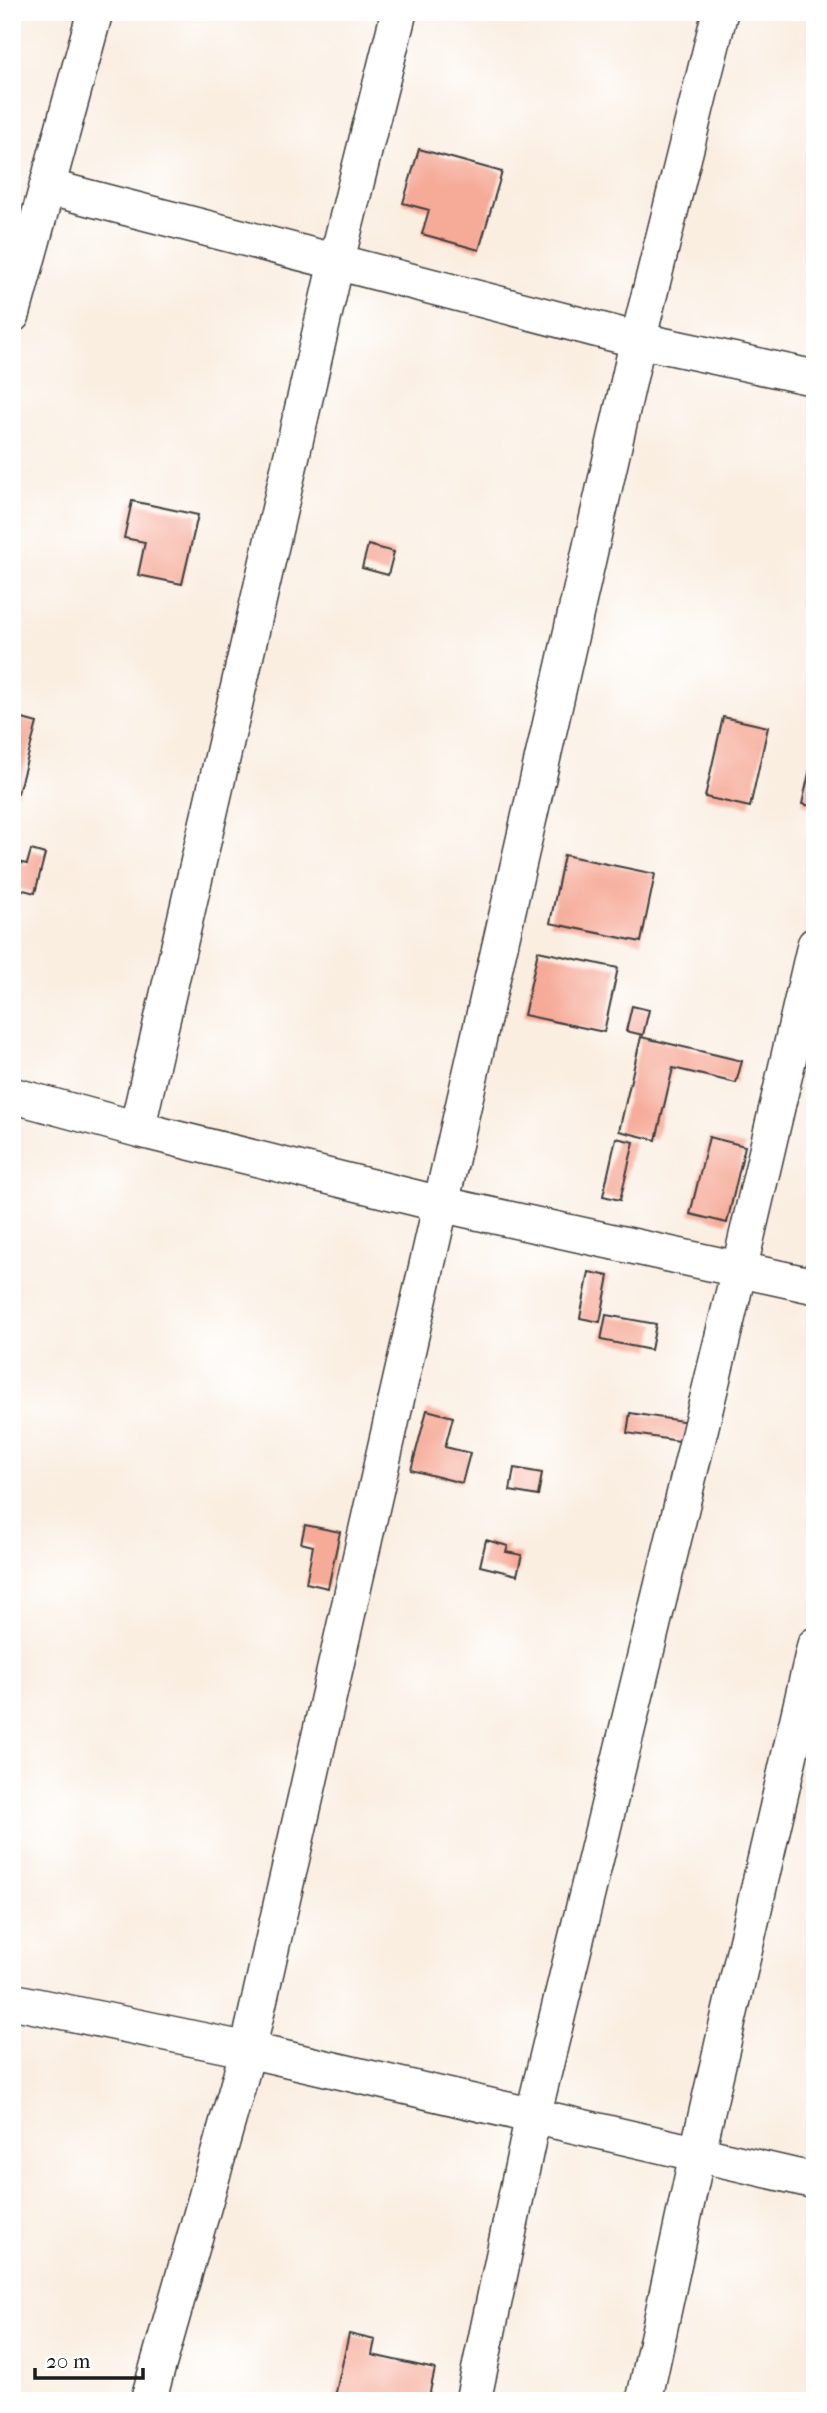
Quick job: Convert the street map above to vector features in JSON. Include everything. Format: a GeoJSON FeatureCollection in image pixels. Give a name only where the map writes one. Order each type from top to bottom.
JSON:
{"type":"FeatureCollection","features":[{"type":"Feature","properties":{"kind":"street"},"geometry":{"type":"LineString","coordinates":[[12,315],[95,12]]}},
{"type":"Feature","properties":{"kind":"street"},"geometry":{"type":"LineString","coordinates":[[136,1129],[336,263],[399,12]]}},
{"type":"Feature","properties":{"kind":"street"},"geometry":{"type":"LineString","coordinates":[[148,2401],[248,2050],[638,340],[720,12]]}},
{"type":"Feature","properties":{"kind":"street"},"geometry":{"type":"LineString","coordinates":[[47,187],[638,340],[815,379]]}},
{"type":"Feature","properties":{"kind":"street"},"geometry":{"type":"LineString","coordinates":[[473,2401],[533,2116],[739,1270],[815,945]]}},
{"type":"Feature","properties":{"kind":"street"},"geometry":{"type":"LineString","coordinates":[[12,1095],[136,1129],[440,1204],[815,1286]]}},
{"type":"Feature","properties":{"kind":"street"},"geometry":{"type":"LineString","coordinates":[[644,2401],[697,2155],[815,1645]]}},
{"type":"Feature","properties":{"kind":"street"},"geometry":{"type":"LineString","coordinates":[[12,2001],[248,2050],[815,2181]]}},
{"type":"Feature","properties":{"kind":"building"},"geometry":{"type":"Polygon","coordinates":[[[419,149],[502,172],[479,250],[422,234],[429,210],[403,203],[419,149]]]}},
{"type":"Feature","properties":{"kind":"building"},"geometry":{"type":"Polygon","coordinates":[[[132,501],[198,515],[182,584],[138,575],[145,542],[124,538],[132,501]]]}},
{"type":"Feature","properties":{"kind":"building"},"geometry":{"type":"Polygon","coordinates":[[[368,545],[394,552],[388,575],[362,568],[368,545]]]}},
{"type":"Feature","properties":{"kind":"building"},"geometry":{"type":"Polygon","coordinates":[[[12,716],[37,723],[18,793],[12,791],[12,716]]]}},
{"type":"Feature","properties":{"kind":"building"},"geometry":{"type":"Polygon","coordinates":[[[723,717],[768,727],[750,807],[705,797],[723,717]]]}},
{"type":"Feature","properties":{"kind":"building"},"geometry":{"type":"Polygon","coordinates":[[[815,751],[815,807],[802,804],[815,751]]]}},
{"type":"Feature","properties":{"kind":"building"},"geometry":{"type":"Polygon","coordinates":[[[31,850],[45,854],[35,893],[12,887],[12,861],[27,864],[31,850]]]}},
{"type":"Feature","properties":{"kind":"building"},"geometry":{"type":"Polygon","coordinates":[[[564,855],[655,874],[641,942],[550,923],[564,855]]]}},
{"type":"Feature","properties":{"kind":"building"},"geometry":{"type":"Polygon","coordinates":[[[538,951],[618,968],[604,1032],[524,1015],[538,951]]]}},
{"type":"Feature","properties":{"kind":"building"},"geometry":{"type":"Polygon","coordinates":[[[632,1006],[649,1010],[643,1035],[626,1031],[632,1006]]]}},
{"type":"Feature","properties":{"kind":"building"},"geometry":{"type":"Polygon","coordinates":[[[641,1037],[742,1061],[736,1083],[673,1068],[656,1140],[619,1131],[641,1037]]]}},
{"type":"Feature","properties":{"kind":"building"},"geometry":{"type":"Polygon","coordinates":[[[709,1137],[745,1146],[727,1223],[690,1214],[709,1137]]]}},
{"type":"Feature","properties":{"kind":"building"},"geometry":{"type":"Polygon","coordinates":[[[616,1138],[634,1142],[620,1200],[603,1196],[616,1138]]]}},
{"type":"Feature","properties":{"kind":"building"},"geometry":{"type":"Polygon","coordinates":[[[589,1272],[609,1276],[600,1322],[580,1318],[589,1272]]]}},
{"type":"Feature","properties":{"kind":"building"},"geometry":{"type":"Polygon","coordinates":[[[606,1315],[656,1324],[651,1350],[601,1340],[606,1315]]]}},
{"type":"Feature","properties":{"kind":"building"},"geometry":{"type":"Polygon","coordinates":[[[427,1410],[453,1417],[445,1447],[470,1453],[462,1483],[411,1470],[427,1410]]]}},
{"type":"Feature","properties":{"kind":"building"},"geometry":{"type":"Polygon","coordinates":[[[630,1413],[689,1422],[686,1442],[627,1433],[630,1413]]]}},
{"type":"Feature","properties":{"kind":"building"},"geometry":{"type":"Polygon","coordinates":[[[514,1468],[542,1473],[538,1496],[510,1491],[514,1468]]]}},
{"type":"Feature","properties":{"kind":"building"},"geometry":{"type":"Polygon","coordinates":[[[305,1525],[340,1532],[328,1588],[306,1583],[313,1546],[301,1543],[305,1525]]]}},
{"type":"Feature","properties":{"kind":"building"},"geometry":{"type":"Polygon","coordinates":[[[486,1540],[508,1546],[506,1552],[522,1555],[517,1575],[480,1566],[486,1540]]]}},
{"type":"Feature","properties":{"kind":"building"},"geometry":{"type":"Polygon","coordinates":[[[349,2334],[375,2340],[372,2355],[435,2369],[428,2401],[334,2401],[349,2334]]]}}]}
